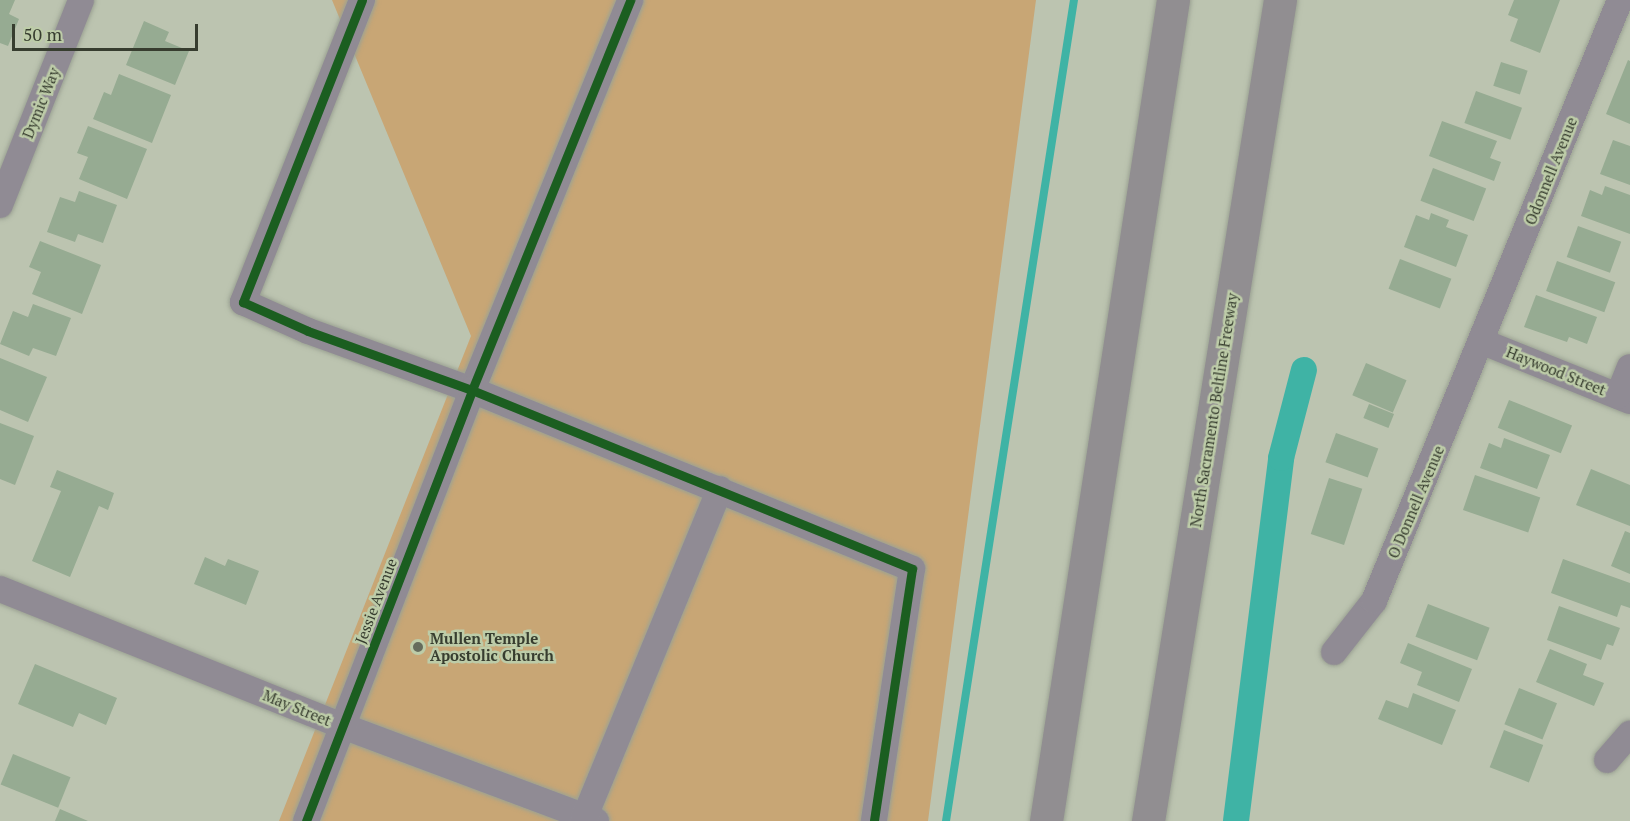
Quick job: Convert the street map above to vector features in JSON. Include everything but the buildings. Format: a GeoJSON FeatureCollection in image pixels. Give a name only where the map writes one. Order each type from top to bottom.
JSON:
{"type":"FeatureCollection","features":[{"type":"Feature","properties":{"kind":"highway"},"geometry":{"type":"LineString","coordinates":[[1046,821],[1173,0]]}},
{"type":"Feature","properties":{"kind":"highway","name":"North Sacramento Beltline Freeway"},"geometry":{"type":"LineString","coordinates":[[1148,821],[1280,0]]}},
{"type":"Feature","properties":{"kind":"street","name":"Dymic Way"},"geometry":{"type":"LineString","coordinates":[[0,205],[81,0]]}},
{"type":"Feature","properties":{"kind":"street"},"geometry":{"type":"LineString","coordinates":[[362,0],[243,302],[308,330],[472,390],[720,489],[912,570],[874,821]]}},
{"type":"Feature","properties":{"kind":"street","name":"Jessie Avenue"},"geometry":{"type":"LineString","coordinates":[[306,821],[345,727],[472,390],[630,0]]}},
{"type":"Feature","properties":{"kind":"street","name":"Odonnell Avenue"},"geometry":{"type":"LineString","coordinates":[[1482,342],[1620,0]]}},
{"type":"Feature","properties":{"kind":"street","name":"Haywood Street"},"geometry":{"type":"LineString","coordinates":[[1482,342],[1624,398]]}},
{"type":"Feature","properties":{"kind":"street","name":"O Donnell Avenue"},"geometry":{"type":"LineString","coordinates":[[1334,652],[1374,601],[1482,342]]}},
{"type":"Feature","properties":{"kind":"street"},"geometry":{"type":"LineString","coordinates":[[1624,398],[1630,367]]}},
{"type":"Feature","properties":{"kind":"street"},"geometry":{"type":"LineString","coordinates":[[588,820],[720,489]]}},
{"type":"Feature","properties":{"kind":"street","name":"May Street"},"geometry":{"type":"LineString","coordinates":[[0,589],[345,727],[588,820]]}},
{"type":"Feature","properties":{"kind":"street"},"geometry":{"type":"LineString","coordinates":[[1607,760],[1630,734]]}},
{"type":"Feature","properties":{"kind":"shaded area"},"geometry":{"type":"Polygon","coordinates":[[[332,0],[1036,0],[928,821],[279,821],[471,336],[332,0]]]}},
{"type":"Feature","properties":{"kind":"waterway"},"geometry":{"type":"LineString","coordinates":[[946,821],[1074,0]]}},
{"type":"Feature","properties":{"kind":"waterway"},"geometry":{"type":"LineString","coordinates":[[1236,821],[1281,458],[1304,370]]}},
{"type":"Feature","properties":{"kind":"cycle path"},"geometry":{"type":"LineString","coordinates":[[362,0],[243,302],[308,331],[472,390],[630,0]]}},
{"type":"Feature","properties":{"kind":"cycle path"},"geometry":{"type":"LineString","coordinates":[[306,821],[472,390],[912,569],[874,821]]}},
{"type":"Feature","properties":{"kind":"place","name":"Mullen Temple Apostolic Church"},"geometry":{"type":"Point","coordinates":[418,647]}}]}
